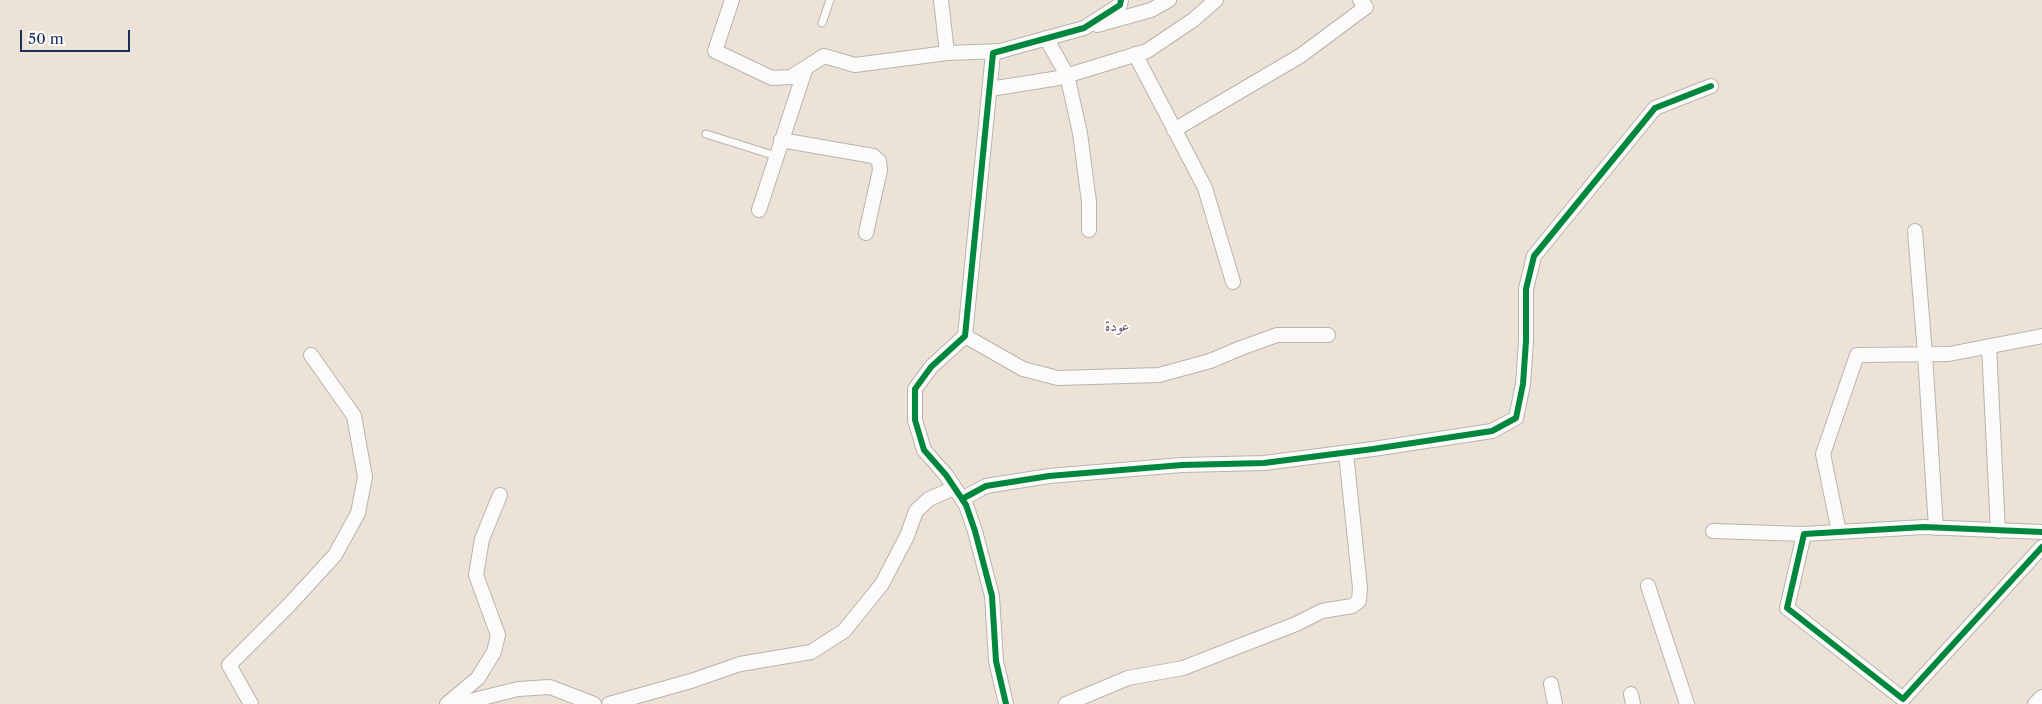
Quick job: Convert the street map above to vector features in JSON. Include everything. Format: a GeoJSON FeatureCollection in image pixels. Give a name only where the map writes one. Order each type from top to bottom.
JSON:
{"type":"FeatureCollection","features":[{"type":"Feature","properties":{"kind":"street"},"geometry":{"type":"LineString","coordinates":[[732,0],[715,51],[772,78],[791,77],[824,56],[855,65],[948,53],[1002,50]]}},
{"type":"Feature","properties":{"kind":"street"},"geometry":{"type":"LineString","coordinates":[[941,0],[948,53]]}},
{"type":"Feature","properties":{"kind":"street"},"geometry":{"type":"LineString","coordinates":[[1084,28],[1120,4],[1121,0]]}},
{"type":"Feature","properties":{"kind":"street"},"geometry":{"type":"LineString","coordinates":[[1006,704],[996,661],[992,596],[976,531],[966,505],[924,450],[915,420],[915,389],[931,367],[965,336],[993,53],[1151,10],[1169,0]]}},
{"type":"Feature","properties":{"kind":"street"},"geometry":{"type":"LineString","coordinates":[[990,89],[1067,76],[1147,51],[1193,20],[1216,0]]}},
{"type":"Feature","properties":{"kind":"street"},"geometry":{"type":"LineString","coordinates":[[1174,130],[1300,56],[1366,7],[1360,0]]}},
{"type":"Feature","properties":{"kind":"street"},"geometry":{"type":"LineString","coordinates":[[1046,38],[1067,76],[1080,134],[1090,202],[1090,230]]}},
{"type":"Feature","properties":{"kind":"street"},"geometry":{"type":"LineString","coordinates":[[1135,54],[1205,188],[1233,282]]}},
{"type":"Feature","properties":{"kind":"street"},"geometry":{"type":"LineString","coordinates":[[759,210],[804,70]]}},
{"type":"Feature","properties":{"kind":"street"},"geometry":{"type":"LineString","coordinates":[[609,704],[691,681],[740,664],[812,652],[844,631],[882,584],[907,536],[916,511],[929,499],[986,486],[1049,476],[1182,465],[1264,463],[1346,452],[1492,431],[1516,418],[1523,384],[1526,342],[1526,289],[1534,256],[1655,108],[1711,86]]}},
{"type":"Feature","properties":{"kind":"street"},"geometry":{"type":"LineString","coordinates":[[781,140],[873,156],[879,161],[880,170],[866,233]]}},
{"type":"Feature","properties":{"kind":"street"},"geometry":{"type":"LineString","coordinates":[[1915,231],[1936,528]]}},
{"type":"Feature","properties":{"kind":"street"},"geometry":{"type":"LineString","coordinates":[[965,336],[1023,369],[1058,378],[1159,375],[1210,361],[1277,335],[1328,335]]}},
{"type":"Feature","properties":{"kind":"street"},"geometry":{"type":"LineString","coordinates":[[1839,532],[1823,454],[1857,355],[1949,354],[2041,339]]}},
{"type":"Feature","properties":{"kind":"street"},"geometry":{"type":"LineString","coordinates":[[1989,346],[1998,531]]}},
{"type":"Feature","properties":{"kind":"street"},"geometry":{"type":"LineString","coordinates":[[251,704],[229,665],[290,604],[334,555],[358,513],[365,477],[354,416],[311,355]]}},
{"type":"Feature","properties":{"kind":"street"},"geometry":{"type":"LineString","coordinates":[[1066,704],[1128,678],[1183,668],[1296,624],[1322,611],[1352,606],[1359,601],[1360,588],[1346,452]]}},
{"type":"Feature","properties":{"kind":"street"},"geometry":{"type":"LineString","coordinates":[[447,704],[478,678],[494,652],[498,635],[476,575],[482,539],[500,495]]}},
{"type":"Feature","properties":{"kind":"street"},"geometry":{"type":"LineString","coordinates":[[1713,531],[1804,534],[1936,528],[2042,532]]}},
{"type":"Feature","properties":{"kind":"street"},"geometry":{"type":"LineString","coordinates":[[1804,534],[1787,608],[1901,702],[2042,547]]}},
{"type":"Feature","properties":{"kind":"street"},"geometry":{"type":"LineString","coordinates":[[1648,586],[1686,704]]}},
{"type":"Feature","properties":{"kind":"street"},"geometry":{"type":"LineString","coordinates":[[1551,684],[1555,704]]}},
{"type":"Feature","properties":{"kind":"street"},"geometry":{"type":"LineString","coordinates":[[458,704],[518,689],[550,687],[594,704]]}},
{"type":"Feature","properties":{"kind":"street"},"geometry":{"type":"LineString","coordinates":[[2035,704],[2042,696]]}},
{"type":"Feature","properties":{"kind":"lane"},"geometry":{"type":"LineString","coordinates":[[822,23],[830,0]]}},
{"type":"Feature","properties":{"kind":"lane"},"geometry":{"type":"LineString","coordinates":[[706,134],[776,156]]}},
{"type":"Feature","properties":{"kind":"cycle path"},"geometry":{"type":"LineString","coordinates":[[1006,704],[996,661],[992,596],[975,531],[966,505],[946,475],[924,450],[915,420],[915,389],[931,367],[965,336],[993,53],[1084,28],[1120,5],[1121,0]]}},
{"type":"Feature","properties":{"kind":"cycle path"},"geometry":{"type":"LineString","coordinates":[[962,499],[986,486],[1049,476],[1182,465],[1264,463],[1492,431],[1516,418],[1523,384],[1526,341],[1526,289],[1534,256],[1655,108],[1711,86]]}},
{"type":"Feature","properties":{"kind":"cycle path"},"geometry":{"type":"LineString","coordinates":[[2042,532],[1924,527],[1804,534],[1787,608],[1903,699],[2042,547]]}},
{"type":"Feature","properties":{"kind":"district","name":"عودة"},"geometry":{"type":"Point","coordinates":[1117,327]}}]}
